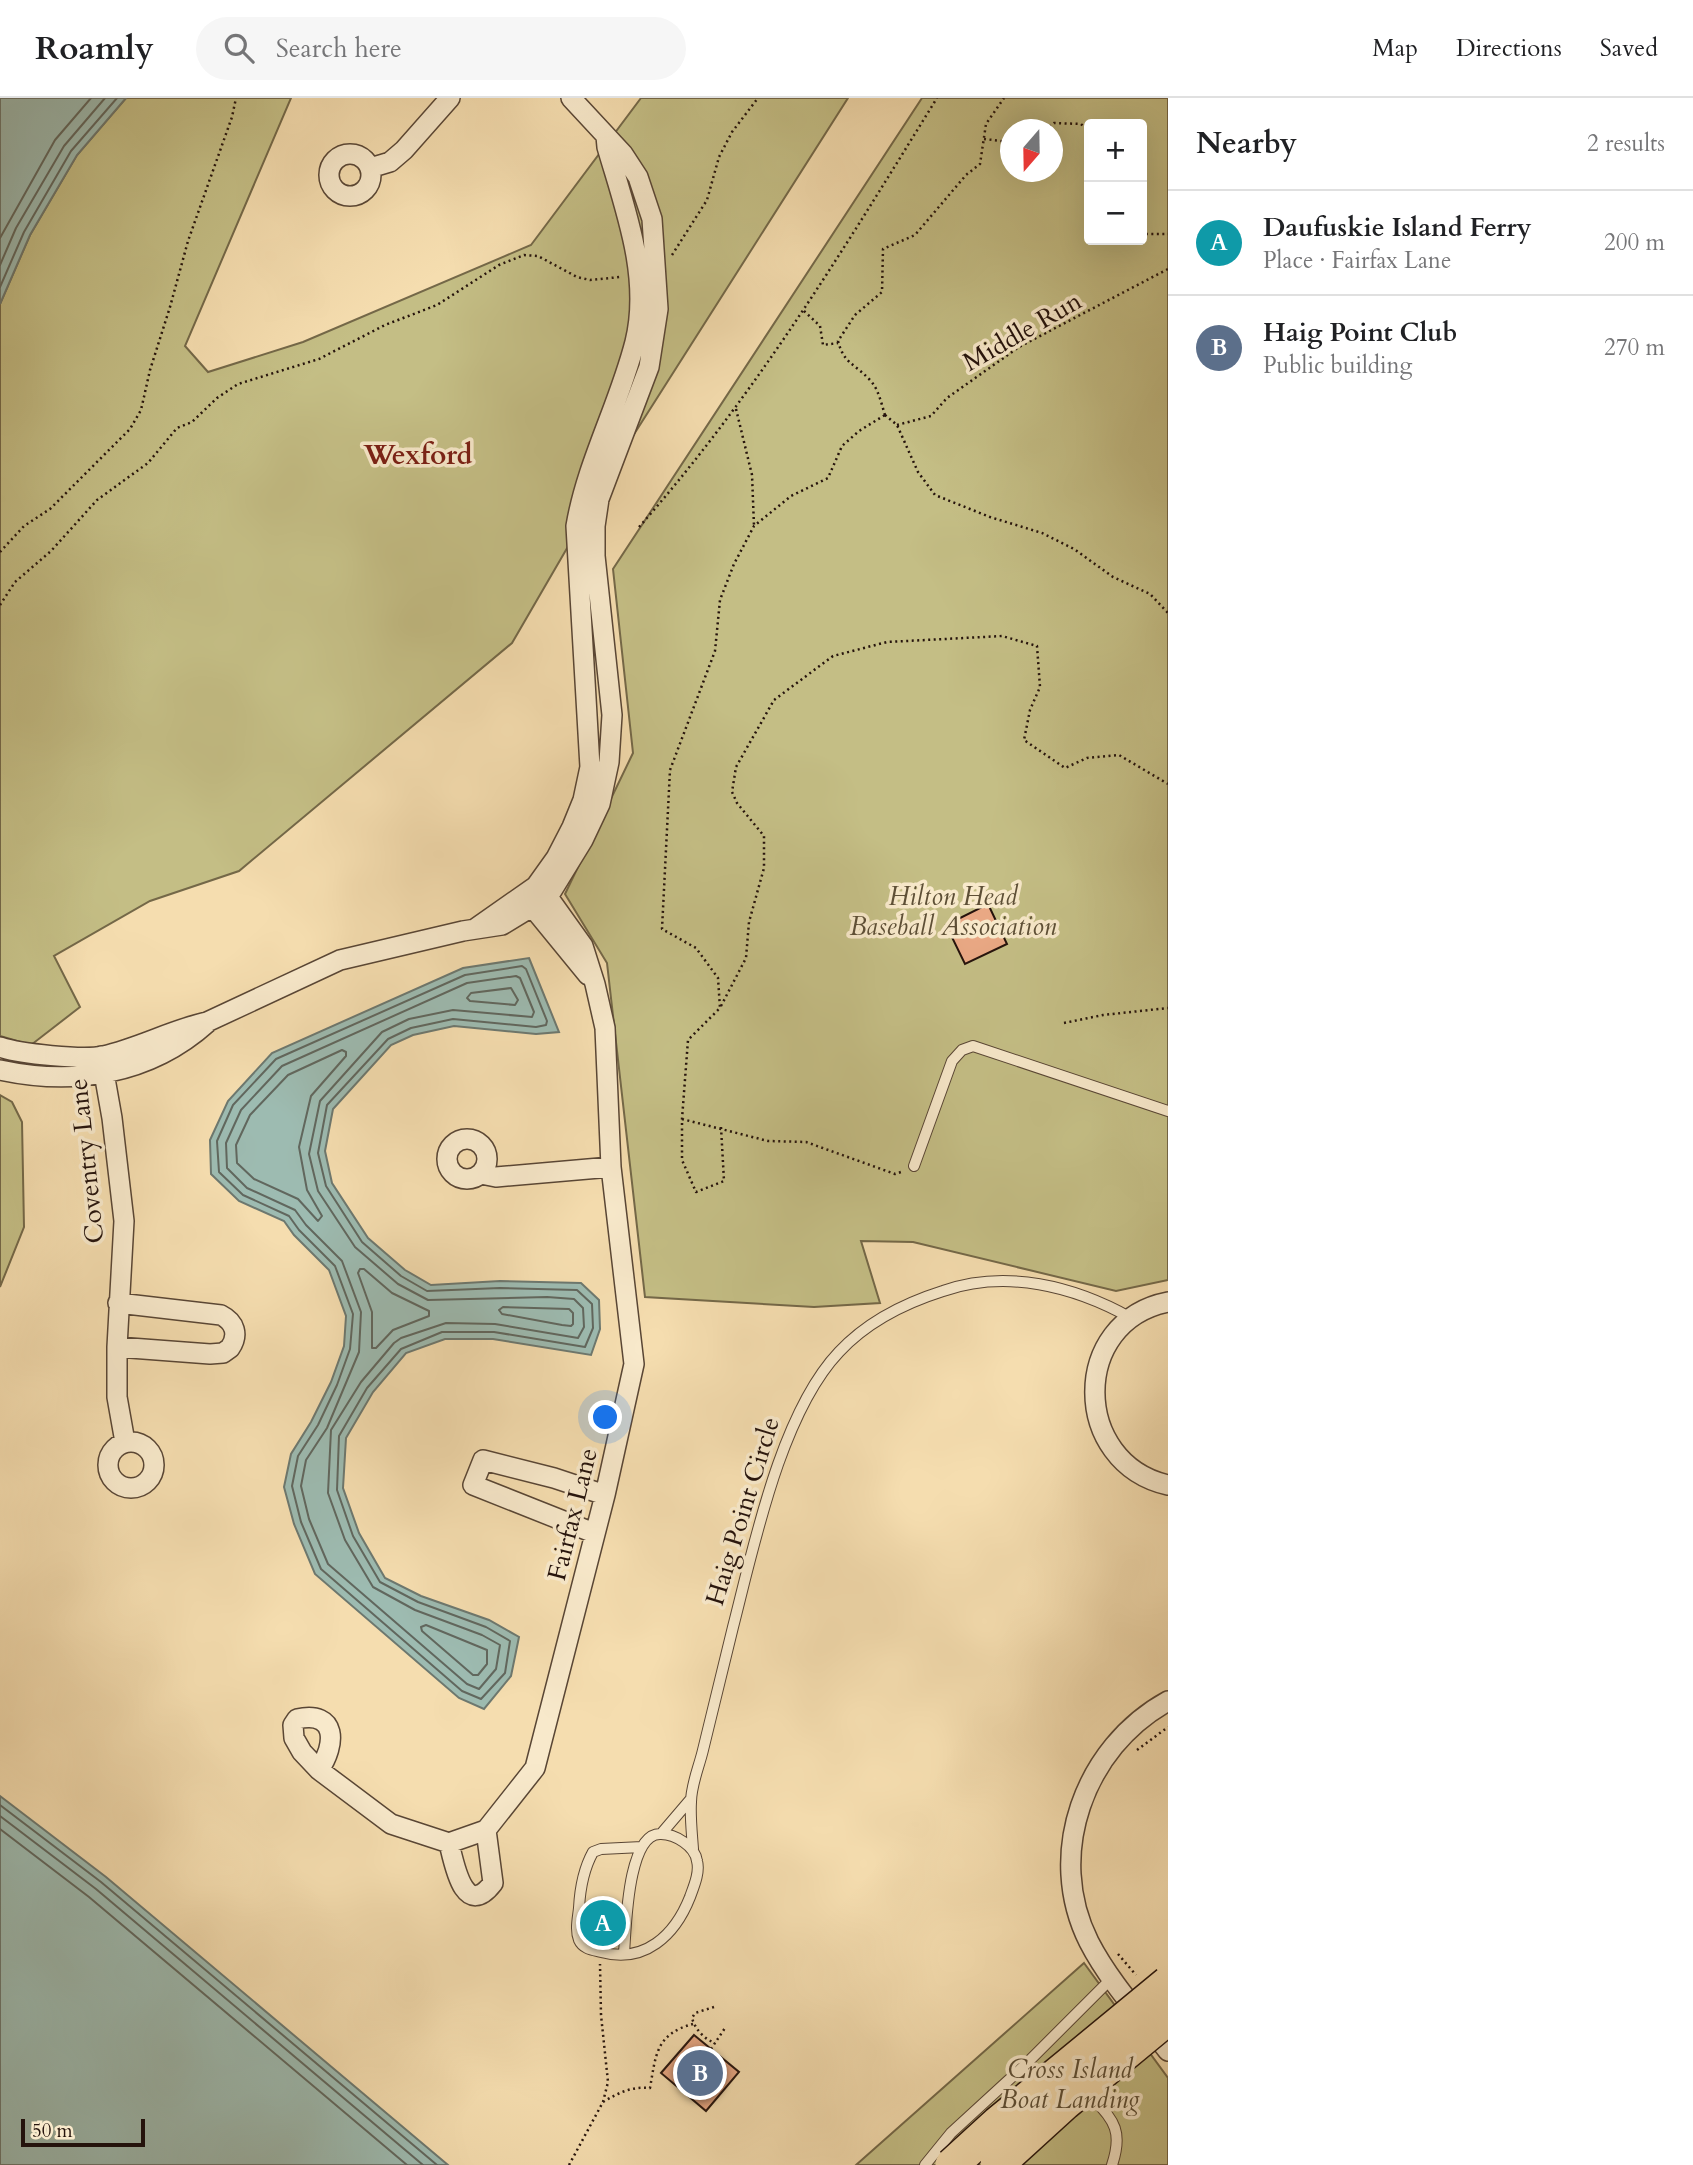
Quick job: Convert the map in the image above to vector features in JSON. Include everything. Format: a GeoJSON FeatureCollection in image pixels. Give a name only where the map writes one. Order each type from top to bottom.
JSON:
{"type":"FeatureCollection","features":[{"type":"Feature","properties":{"kind":"highway"},"geometry":{"type":"LineString","coordinates":[[952,2165],[1153,1980]]}},
{"type":"Feature","properties":{"kind":"highway"},"geometry":{"type":"LineString","coordinates":[[997,2165],[1065,2103],[1168,2018]]}},
{"type":"Feature","properties":{"kind":"street"},"geometry":{"type":"LineString","coordinates":[[370,168],[390,162],[404,150],[450,98]]}},
{"type":"Feature","properties":{"kind":"street"},"geometry":{"type":"LineString","coordinates":[[0,1070],[52,1078],[102,1065],[184,1027],[207,1022],[340,960],[475,929],[535,896],[583,840],[600,804],[609,761],[612,715],[587,570],[576,526],[582,493],[636,339],[652,219],[638,177],[606,135],[570,98]]}},
{"type":"Feature","properties":{"kind":"street","name":"Fairfax Lane"},"geometry":{"type":"LineString","coordinates":[[486,1829],[535,1768],[605,1495],[634,1364],[611,1167],[605,1028],[595,984],[541,920],[535,896]]}},
{"type":"Feature","properties":{"kind":"street"},"geometry":{"type":"LineString","coordinates":[[0,1048],[102,1065]]}},
{"type":"Feature","properties":{"kind":"street","name":"Coventry Lane"},"geometry":{"type":"LineString","coordinates":[[102,1065],[124,1221],[118,1303],[117,1397],[125,1443]]}},
{"type":"Feature","properties":{"kind":"street"},"geometry":{"type":"LineString","coordinates":[[481,1174],[496,1177],[611,1167]]}},
{"type":"Feature","properties":{"kind":"street"},"geometry":{"type":"LineString","coordinates":[[1168,1302],[1156,1304],[1131,1318],[1110,1340],[1097,1367],[1093,1397],[1099,1427],[1114,1453],[1137,1473],[1168,1485]]}},
{"type":"Feature","properties":{"kind":"street"},"geometry":{"type":"LineString","coordinates":[[117,1347],[223,1353],[230,1348],[235,1335],[230,1319],[221,1315],[118,1303]]}},
{"type":"Feature","properties":{"kind":"street"},"geometry":{"type":"LineString","coordinates":[[594,1533],[473,1485],[483,1460],[554,1478],[605,1495]]}},
{"type":"Feature","properties":{"kind":"street"},"geometry":{"type":"LineString","coordinates":[[1168,1701],[1136,1723],[1110,1748],[1099,1763],[1075,1824],[1072,1864],[1073,1895],[1079,1919],[1099,1960],[1168,2051]]}},
{"type":"Feature","properties":{"kind":"street"},"geometry":{"type":"LineString","coordinates":[[319,1770],[391,1824],[449,1843],[486,1829],[493,1883],[486,1891],[472,1895],[467,1892],[458,1880],[449,1843]]}},
{"type":"Feature","properties":{"kind":"lane"},"geometry":{"type":"LineString","coordinates":[[914,1166],[952,1061],[962,1050],[973,1046],[1168,1111]]}},
{"type":"Feature","properties":{"kind":"lane","name":"Haig Point Circle"},"geometry":{"type":"LineString","coordinates":[[691,1799],[752,1554],[780,1461],[796,1419],[812,1389],[839,1351],[870,1325],[923,1297],[964,1283],[1023,1281],[1103,1302],[1131,1318]]}},
{"type":"Feature","properties":{"kind":"lane"},"geometry":{"type":"LineString","coordinates":[[624,1954],[632,1871],[642,1846],[654,1835],[661,1833],[691,1799]]}},
{"type":"Feature","properties":{"kind":"lane"},"geometry":{"type":"LineString","coordinates":[[642,1846],[601,1849],[593,1852],[588,1860],[580,1896],[577,1931],[580,1943],[587,1949],[624,1954],[648,1950],[673,1931],[684,1912],[698,1872],[693,1849],[691,1799]]}},
{"type":"Feature","properties":{"kind":"lane"},"geometry":{"type":"LineString","coordinates":[[661,1833],[693,1849]]}},
{"type":"Feature","properties":{"kind":"lane"},"geometry":{"type":"LineString","coordinates":[[925,2165],[951,2133],[1112,1977]]}},
{"type":"Feature","properties":{"kind":"lane"},"geometry":{"type":"LineString","coordinates":[[1046,2043],[1117,2129],[1118,2147],[1112,2165]]}},
{"type":"Feature","properties":{"kind":"path"},"geometry":{"type":"LineString","coordinates":[[0,552],[24,527],[50,509],[130,429],[141,410],[149,370],[188,241],[232,117],[236,98]]}},
{"type":"Feature","properties":{"kind":"path"},"geometry":{"type":"LineString","coordinates":[[0,605],[15,582],[51,551],[97,500],[148,463],[177,429],[192,422],[217,398],[238,384],[319,359],[385,325],[437,305],[499,265],[524,255],[538,256],[577,277],[590,280],[647,272],[670,260],[707,200],[719,157],[732,132],[758,98]]}},
{"type":"Feature","properties":{"kind":"path"},"geometry":{"type":"LineString","coordinates":[[639,527],[736,409],[804,311],[937,98]]}},
{"type":"Feature","properties":{"kind":"path"},"geometry":{"type":"LineString","coordinates":[[1004,98],[986,124],[980,164],[966,175],[915,235],[883,250],[882,292],[855,315],[838,343],[842,356],[871,380],[879,394],[885,415],[897,425],[918,472],[935,495],[990,517],[1042,533],[1074,549],[1113,577],[1150,594],[1168,613]]}},
{"type":"Feature","properties":{"kind":"path"},"geometry":{"type":"LineString","coordinates":[[1063,123],[1081,124],[1084,127]]}},
{"type":"Feature","properties":{"kind":"path"},"geometry":{"type":"LineString","coordinates":[[984,139],[1000,141]]}},
{"type":"Feature","properties":{"kind":"path"},"geometry":{"type":"LineString","coordinates":[[1147,234],[1168,234]]}},
{"type":"Feature","properties":{"kind":"path","name":"Middle Run"},"geometry":{"type":"LineString","coordinates":[[897,425],[931,416],[947,398],[1019,347],[1168,269]]}},
{"type":"Feature","properties":{"kind":"path"},"geometry":{"type":"LineString","coordinates":[[804,311],[820,326],[823,345],[838,343]]}},
{"type":"Feature","properties":{"kind":"path"},"geometry":{"type":"LineString","coordinates":[[736,409],[752,475],[754,526]]}},
{"type":"Feature","properties":{"kind":"path"},"geometry":{"type":"LineString","coordinates":[[720,1008],[718,978],[696,948],[662,929],[670,770],[715,651],[720,600],[734,564],[754,526],[792,496],[828,478],[842,446],[859,431],[885,415]]}},
{"type":"Feature","properties":{"kind":"path"},"geometry":{"type":"LineString","coordinates":[[721,1128],[724,1181],[696,1192],[682,1160],[681,1119],[688,1040],[720,1008],[746,958],[749,922],[764,868],[764,836],[737,803],[732,792],[736,767],[774,700],[834,656],[887,642],[1002,636],[1037,646],[1040,687],[1030,710],[1024,740],[1065,768],[1087,758],[1119,755],[1168,784]]}},
{"type":"Feature","properties":{"kind":"path"},"geometry":{"type":"LineString","coordinates":[[1064,1023],[1103,1015],[1168,1008]]}},
{"type":"Feature","properties":{"kind":"path"},"geometry":{"type":"LineString","coordinates":[[681,1119],[768,1141],[806,1142],[895,1174],[914,1166]]}},
{"type":"Feature","properties":{"kind":"path"},"geometry":{"type":"LineString","coordinates":[[1132,1754],[1168,1727]]}},
{"type":"Feature","properties":{"kind":"path"},"geometry":{"type":"LineString","coordinates":[[1114,1949],[1153,1980]]}},
{"type":"Feature","properties":{"kind":"path"},"geometry":{"type":"LineString","coordinates":[[569,2165],[603,2102],[608,2082],[601,2015],[601,1952]]}},
{"type":"Feature","properties":{"kind":"path"},"geometry":{"type":"LineString","coordinates":[[714,2007],[695,2013],[692,2018],[693,2024],[701,2033],[715,2043]]}},
{"type":"Feature","properties":{"kind":"path"},"geometry":{"type":"LineString","coordinates":[[603,2102],[637,2086],[650,2088],[658,2052],[665,2038],[677,2029],[693,2024]]}},
{"type":"Feature","properties":{"kind":"path"},"geometry":{"type":"LineString","coordinates":[[711,2049],[725,2028]]}},
{"type":"Feature","properties":{"kind":"green space"},"geometry":{"type":"Polygon","coordinates":[[[126,98],[291,98],[185,346],[208,372],[303,342],[531,245],[641,98],[848,98],[624,450],[512,643],[239,871],[150,901],[54,956],[80,1007],[31,1045],[0,1036],[0,304],[30,235],[77,155],[126,98]]]}},
{"type":"Feature","properties":{"kind":"green space","name":"Hilton Head Baseball Association"},"geometry":{"type":"Polygon","coordinates":[[[922,98],[1168,98],[1168,1280],[1116,1291],[913,1242],[861,1241],[880,1303],[814,1307],[645,1297],[607,963],[565,894],[633,753],[613,569],[922,98]]]}},
{"type":"Feature","properties":{"kind":"green space"},"geometry":{"type":"Polygon","coordinates":[[[0,1095],[12,1102],[22,1122],[24,1227],[0,1287],[0,1095]]]}},
{"type":"Feature","properties":{"kind":"green space","name":"Cross Island Boat Landing"},"geometry":{"type":"Polygon","coordinates":[[[1084,1963],[1168,2078],[1168,2165],[856,2165],[1084,1963]]]}},
{"type":"Feature","properties":{"kind":"water"},"geometry":{"type":"Polygon","coordinates":[[[0,98],[126,98],[77,155],[30,235],[0,304],[0,98]]]}},
{"type":"Feature","properties":{"kind":"water"},"geometry":{"type":"Polygon","coordinates":[[[529,958],[559,1032],[536,1034],[454,1026],[413,1035],[391,1045],[333,1109],[325,1151],[332,1183],[368,1238],[405,1270],[431,1285],[500,1281],[581,1283],[599,1300],[600,1329],[591,1355],[493,1339],[445,1339],[406,1353],[373,1392],[346,1438],[343,1488],[359,1533],[385,1578],[421,1596],[489,1620],[519,1637],[511,1676],[484,1709],[459,1698],[315,1574],[294,1524],[284,1487],[291,1454],[331,1382],[344,1346],[346,1316],[329,1270],[294,1235],[284,1221],[239,1201],[211,1174],[210,1140],[228,1101],[272,1053],[463,968],[529,958]]]}},
{"type":"Feature","properties":{"kind":"water"},"geometry":{"type":"Polygon","coordinates":[[[0,1796],[106,1877],[448,2165],[0,2165],[0,1796]]]}},
{"type":"Feature","properties":{"kind":"building"},"geometry":{"type":"Polygon","coordinates":[[[988,904],[1007,944],[965,964],[946,925],[988,904]]]}},
{"type":"Feature","properties":{"kind":"building"},"geometry":{"type":"Polygon","coordinates":[[[586,1909],[619,1912],[618,1936],[585,1933],[586,1909]]]}},
{"type":"Feature","properties":{"kind":"building"},"geometry":{"type":"Polygon","coordinates":[[[694,2035],[739,2072],[706,2111],[661,2073],[694,2035]]]}},
{"type":"Feature","properties":{"kind":"place","name":"Daufuskie Island Ferry"},"geometry":{"type":"Point","coordinates":[603,1923]}},
{"type":"Feature","properties":{"kind":"place","name":"Haig Point Club"},"geometry":{"type":"Point","coordinates":[700,2073]}},
{"type":"Feature","properties":{"kind":"district","name":"Wexford"},"geometry":{"type":"Point","coordinates":[418,454]}}]}
